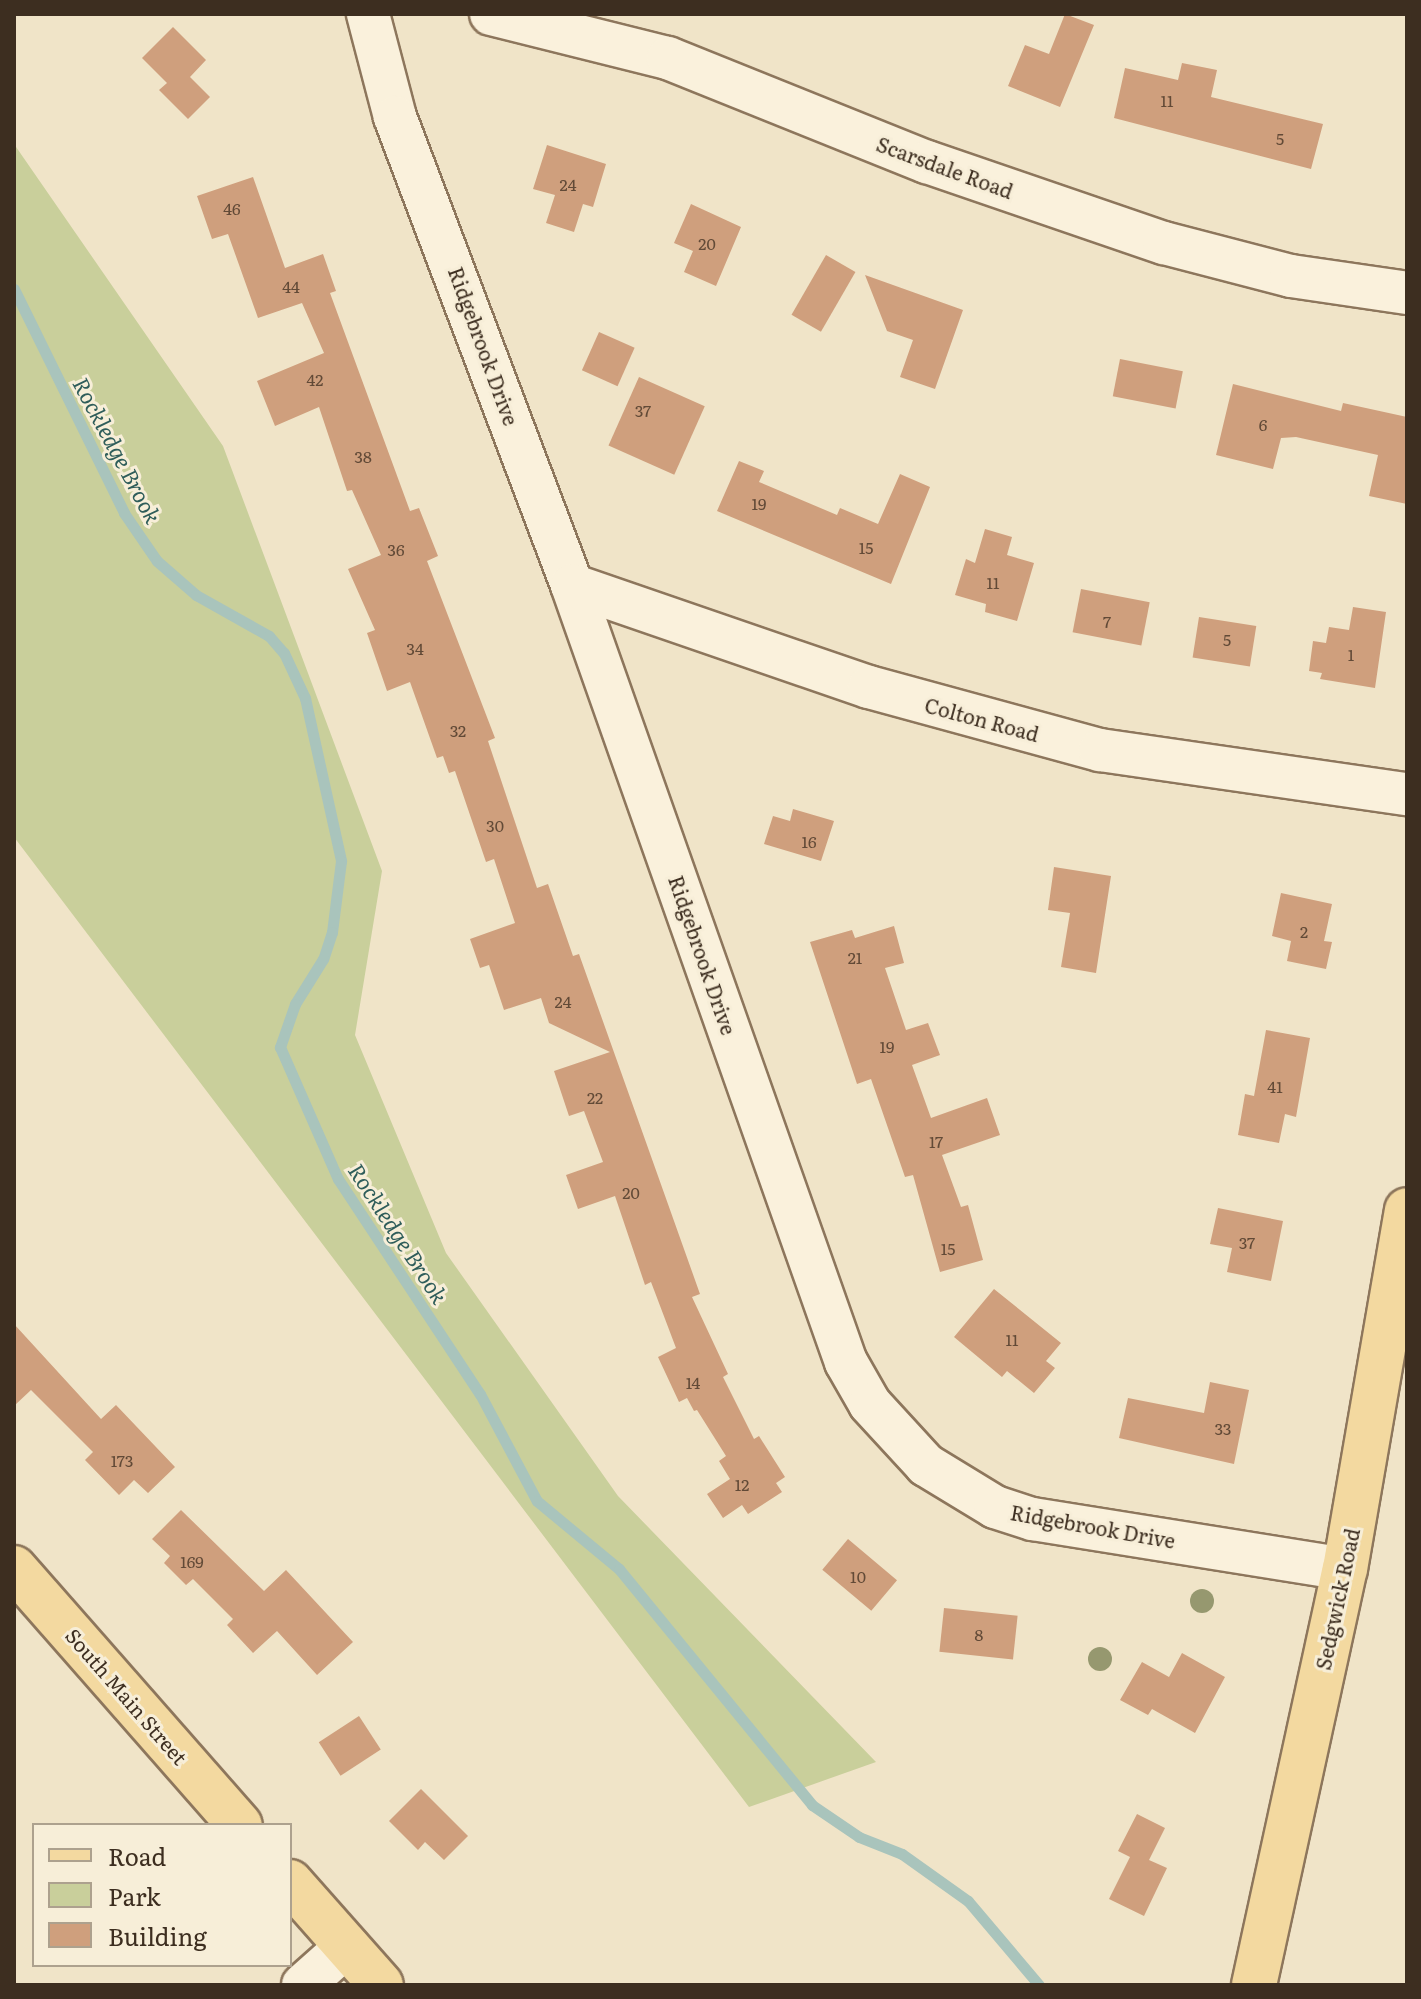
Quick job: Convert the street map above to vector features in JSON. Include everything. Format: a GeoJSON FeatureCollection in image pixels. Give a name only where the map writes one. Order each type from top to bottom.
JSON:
{"type":"FeatureCollection","features":[{"type":"Feature","properties":{"kind":"main road","name":"Sedgwick Road"},"geometry":{"type":"LineString","coordinates":[[1254,1985],[1396,1334],[1407,1210]]}},
{"type":"Feature","properties":{"kind":"main road","name":"South Main Street"},"geometry":{"type":"LineString","coordinates":[[14,1568],[238,1823]]}},
{"type":"Feature","properties":{"kind":"main road"},"geometry":{"type":"LineString","coordinates":[[292,1884],[381,1985]]}},
{"type":"Feature","properties":{"kind":"street","name":"Ridgebrook Drive"},"geometry":{"type":"LineString","coordinates":[[368,14],[395,117],[572,585],[841,1348],[870,1404],[926,1465],[995,1507],[1033,1519],[1345,1569]]}},
{"type":"Feature","properties":{"kind":"street","name":"Scarsdale Road"},"geometry":{"type":"LineString","coordinates":[[491,14],[668,58],[927,162],[1164,243],[1291,276],[1407,293]]}},
{"type":"Feature","properties":{"kind":"street","name":"Colton Road"},"geometry":{"type":"LineString","coordinates":[[572,585],[869,687],[1100,750],[1407,794]]}},
{"type":"Feature","properties":{"kind":"street"},"geometry":{"type":"LineString","coordinates":[[303,1985],[347,1946]]}},
{"type":"Feature","properties":{"kind":"green space"},"geometry":{"type":"Polygon","coordinates":[[[14,144],[223,446],[382,871],[355,1035],[446,1253],[618,1496],[876,1762],[749,1807],[14,837],[14,144]]]}},
{"type":"Feature","properties":{"kind":"building"},"geometry":{"type":"Polygon","coordinates":[[[1065,14],[1094,25],[1060,107],[1008,86],[1025,45],[1049,54],[1065,14]]]}},
{"type":"Feature","properties":{"kind":"building"},"geometry":{"type":"Polygon","coordinates":[[[173,27],[206,60],[190,77],[210,97],[188,119],[159,90],[167,83],[142,58],[173,27]]]}},
{"type":"Feature","properties":{"kind":"building"},"geometry":{"type":"Polygon","coordinates":[[[1182,63],[1217,70],[1211,97],[1323,124],[1311,169],[1114,118],[1125,68],[1178,80],[1182,63]]]}},
{"type":"Feature","properties":{"kind":"building"},"geometry":{"type":"Polygon","coordinates":[[[547,145],[606,164],[593,207],[583,204],[574,232],[546,223],[555,195],[533,189],[547,145]]]}},
{"type":"Feature","properties":{"kind":"building"},"geometry":{"type":"Polygon","coordinates":[[[253,177],[285,268],[323,254],[336,291],[330,293],[410,511],[419,508],[438,556],[427,561],[495,738],[488,741],[537,888],[548,884],[573,956],[579,954],[700,1294],[692,1297],[728,1374],[723,1377],[754,1439],[759,1436],[785,1477],[776,1483],[782,1492],[748,1514],[742,1505],[723,1518],[707,1494],[730,1479],[719,1461],[726,1456],[687,1398],[679,1402],[658,1357],[676,1348],[651,1282],[645,1285],[615,1196],[578,1209],[566,1175],[603,1162],[584,1111],[569,1116],[554,1071],[610,1052],[549,1023],[541,998],[504,1010],[489,965],[480,968],[470,939],[515,923],[494,859],[486,862],[455,771],[449,773],[443,756],[437,758],[410,682],[387,691],[367,633],[375,630],[348,569],[381,555],[352,490],[347,491],[319,407],[275,426],[257,381],[324,353],[302,303],[258,318],[228,234],[212,239],[197,196],[253,177]]]}},
{"type":"Feature","properties":{"kind":"building"},"geometry":{"type":"Polygon","coordinates":[[[691,204],[741,227],[716,286],[684,272],[693,251],[674,243],[691,204]]]}},
{"type":"Feature","properties":{"kind":"building"},"geometry":{"type":"Polygon","coordinates":[[[826,255],[855,272],[821,332],[792,315],[826,255]]]}},
{"type":"Feature","properties":{"kind":"building"},"geometry":{"type":"Polygon","coordinates":[[[865,275],[963,310],[935,389],[900,377],[913,340],[887,331],[865,275]]]}},
{"type":"Feature","properties":{"kind":"building"},"geometry":{"type":"Polygon","coordinates":[[[599,332],[635,348],[618,386],[582,370],[599,332]]]}},
{"type":"Feature","properties":{"kind":"building"},"geometry":{"type":"Polygon","coordinates":[[[1120,359],[1183,371],[1176,409],[1113,396],[1120,359]]]}},
{"type":"Feature","properties":{"kind":"building"},"geometry":{"type":"Polygon","coordinates":[[[639,377],[705,406],[674,475],[608,446],[639,377]]]}},
{"type":"Feature","properties":{"kind":"building"},"geometry":{"type":"Polygon","coordinates":[[[1233,384],[1341,411],[1343,403],[1407,417],[1407,504],[1369,496],[1378,455],[1296,437],[1281,438],[1273,469],[1216,455],[1233,384]]]}},
{"type":"Feature","properties":{"kind":"building"},"geometry":{"type":"Polygon","coordinates":[[[739,461],[764,471],[759,482],[837,515],[840,508],[878,524],[900,474],[930,487],[891,584],[717,511],[739,461]]]}},
{"type":"Feature","properties":{"kind":"building"},"geometry":{"type":"Polygon","coordinates":[[[985,529],[1012,537],[1007,555],[1034,563],[1017,621],[985,612],[986,604],[955,595],[966,559],[975,563],[985,529]]]}},
{"type":"Feature","properties":{"kind":"building"},"geometry":{"type":"Polygon","coordinates":[[[1081,589],[1150,602],[1141,646],[1073,632],[1081,589]]]}},
{"type":"Feature","properties":{"kind":"building"},"geometry":{"type":"Polygon","coordinates":[[[1353,607],[1386,612],[1375,688],[1320,679],[1322,673],[1309,671],[1313,641],[1326,643],[1329,627],[1349,630],[1353,607]]]}},
{"type":"Feature","properties":{"kind":"building"},"geometry":{"type":"Polygon","coordinates":[[[1199,617],[1256,626],[1250,667],[1193,657],[1199,617]]]}},
{"type":"Feature","properties":{"kind":"building"},"geometry":{"type":"Polygon","coordinates":[[[793,809],[834,821],[821,861],[764,844],[773,816],[790,821],[793,809]]]}},
{"type":"Feature","properties":{"kind":"building"},"geometry":{"type":"Polygon","coordinates":[[[1054,867],[1111,876],[1096,973],[1061,967],[1070,913],[1048,910],[1054,867]]]}},
{"type":"Feature","properties":{"kind":"building"},"geometry":{"type":"Polygon","coordinates":[[[1281,893],[1332,904],[1324,941],[1332,942],[1326,969],[1287,961],[1291,941],[1272,936],[1281,893]]]}},
{"type":"Feature","properties":{"kind":"building"},"geometry":{"type":"Polygon","coordinates":[[[894,926],[904,963],[885,968],[906,1030],[928,1023],[940,1055],[912,1065],[931,1118],[987,1098],[1000,1135],[942,1155],[961,1207],[968,1205],[983,1260],[940,1272],[913,1175],[905,1177],[871,1079],[857,1084],[810,942],[852,930],[855,938],[894,926]]]}},
{"type":"Feature","properties":{"kind":"building"},"geometry":{"type":"Polygon","coordinates":[[[1266,1030],[1310,1038],[1296,1117],[1285,1114],[1279,1143],[1238,1135],[1245,1094],[1254,1096],[1266,1030]]]}},
{"type":"Feature","properties":{"kind":"building"},"geometry":{"type":"Polygon","coordinates":[[[1218,1208],[1283,1221],[1271,1281],[1227,1272],[1232,1248],[1210,1244],[1218,1208]]]}},
{"type":"Feature","properties":{"kind":"building"},"geometry":{"type":"Polygon","coordinates":[[[994,1289],[1061,1343],[1046,1361],[1055,1368],[1034,1393],[1007,1371],[1002,1377],[954,1337],[994,1289]]]}},
{"type":"Feature","properties":{"kind":"building"},"geometry":{"type":"Polygon","coordinates":[[[14,1324],[101,1419],[116,1405],[175,1467],[148,1493],[134,1480],[119,1495],[85,1460],[93,1452],[31,1390],[14,1406],[14,1324]]]}},
{"type":"Feature","properties":{"kind":"building"},"geometry":{"type":"Polygon","coordinates":[[[1210,1382],[1249,1390],[1234,1464],[1119,1438],[1128,1398],[1204,1413],[1210,1382]]]}},
{"type":"Feature","properties":{"kind":"building"},"geometry":{"type":"Polygon","coordinates":[[[181,1510],[264,1591],[286,1570],[353,1642],[317,1675],[277,1631],[253,1653],[227,1625],[233,1619],[193,1579],[186,1585],[164,1563],[170,1556],[152,1539],[181,1510]]]}},
{"type":"Feature","properties":{"kind":"building"},"geometry":{"type":"Polygon","coordinates":[[[848,1539],[897,1580],[871,1611],[822,1570],[848,1539]]]}},
{"type":"Feature","properties":{"kind":"building"},"geometry":{"type":"Polygon","coordinates":[[[944,1608],[1018,1616],[1013,1659],[939,1652],[944,1608]]]}},
{"type":"Feature","properties":{"kind":"building"},"geometry":{"type":"Polygon","coordinates":[[[1182,1653],[1225,1677],[1195,1733],[1152,1709],[1148,1715],[1120,1700],[1142,1662],[1169,1677],[1182,1653]]]}},
{"type":"Feature","properties":{"kind":"building"},"geometry":{"type":"Polygon","coordinates":[[[359,1716],[381,1750],[341,1776],[319,1742],[359,1716]]]}},
{"type":"Feature","properties":{"kind":"building"},"geometry":{"type":"Polygon","coordinates":[[[421,1789],[468,1836],[444,1860],[425,1842],[418,1850],[389,1821],[421,1789]]]}},
{"type":"Feature","properties":{"kind":"building"},"geometry":{"type":"Polygon","coordinates":[[[1137,1814],[1165,1828],[1149,1860],[1167,1868],[1144,1916],[1109,1899],[1130,1857],[1118,1851],[1137,1814]]]}},
{"type":"Feature","properties":{"kind":"waterway","name":"Rockledge Brook"},"geometry":{"type":"LineString","coordinates":[[14,289],[124,513],[157,561],[196,595],[269,636],[284,653],[305,698],[341,861],[332,932],[323,959],[295,1004],[280,1047],[338,1179],[480,1394],[537,1501],[619,1569],[812,1805],[859,1837],[902,1854],[968,1901],[1039,1985]]}}]}
